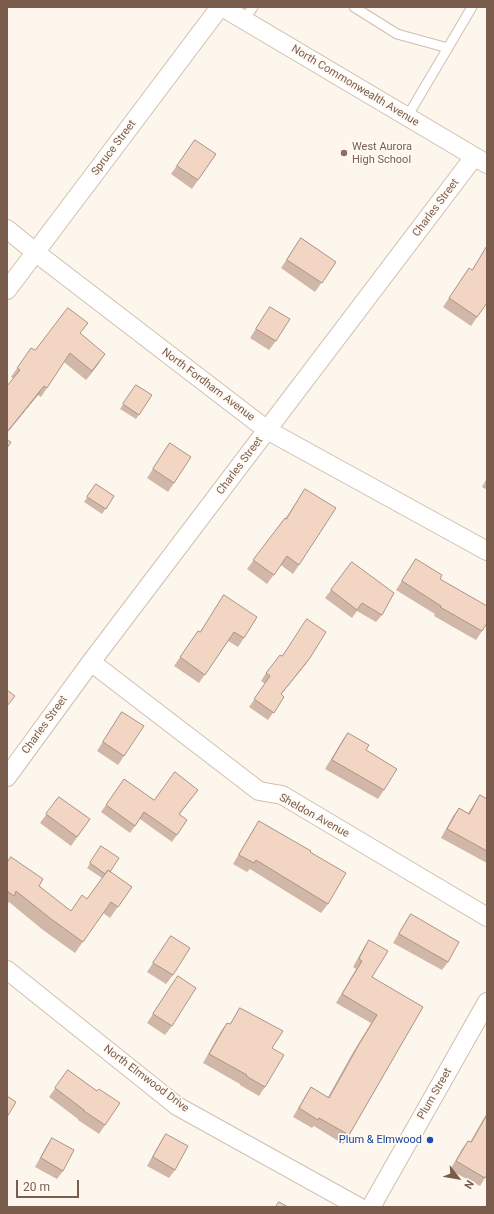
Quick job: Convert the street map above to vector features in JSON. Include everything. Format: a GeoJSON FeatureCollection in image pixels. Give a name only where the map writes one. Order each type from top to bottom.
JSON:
{"type":"FeatureCollection","features":[{"type":"Feature","properties":{"kind":"street","name":"North Commonwealth Avenue"},"geometry":{"type":"LineString","coordinates":[[222,7],[248,13],[407,117],[481,161]]}},
{"type":"Feature","properties":{"kind":"street","name":"Spruce Street"},"geometry":{"type":"LineString","coordinates":[[7,290],[222,7]]}},
{"type":"Feature","properties":{"kind":"street","name":"Charles Street"},"geometry":{"type":"LineString","coordinates":[[7,777],[91,662],[267,430],[481,161]]}},
{"type":"Feature","properties":{"kind":"street","name":"North Fordham Avenue"},"geometry":{"type":"LineString","coordinates":[[7,229],[267,430],[487,551]]}},
{"type":"Feature","properties":{"kind":"street","name":"Sheldon Avenue"},"geometry":{"type":"LineString","coordinates":[[91,662],[259,791],[282,796],[487,917]]}},
{"type":"Feature","properties":{"kind":"street","name":"North Elmwood Drive"},"geometry":{"type":"LineString","coordinates":[[7,970],[177,1106],[359,1207]]}},
{"type":"Feature","properties":{"kind":"street","name":"Plum Street"},"geometry":{"type":"LineString","coordinates":[[371,1207],[487,1002]]}},
{"type":"Feature","properties":{"kind":"lane"},"geometry":{"type":"LineString","coordinates":[[354,7],[397,34],[448,48]]}},
{"type":"Feature","properties":{"kind":"lane"},"geometry":{"type":"LineString","coordinates":[[407,117],[472,7]]}},
{"type":"Feature","properties":{"kind":"building"},"geometry":{"type":"Polygon","coordinates":[[[195,140],[216,154],[198,180],[177,166],[195,140]]]}},
{"type":"Feature","properties":{"kind":"building"},"geometry":{"type":"Polygon","coordinates":[[[301,238],[336,262],[322,283],[287,260],[301,238]]]}},
{"type":"Feature","properties":{"kind":"building"},"geometry":{"type":"Polygon","coordinates":[[[487,246],[487,303],[477,317],[449,298],[469,268],[472,270],[487,246]]]}},
{"type":"Feature","properties":{"kind":"building"},"geometry":{"type":"Polygon","coordinates":[[[270,307],[290,319],[276,341],[256,329],[270,307]]]}},
{"type":"Feature","properties":{"kind":"building"},"geometry":{"type":"Polygon","coordinates":[[[68,308],[88,323],[80,333],[105,354],[92,371],[70,353],[47,388],[44,386],[7,432],[7,386],[20,370],[17,368],[31,348],[35,350],[68,308]]]}},
{"type":"Feature","properties":{"kind":"building"},"geometry":{"type":"Polygon","coordinates":[[[136,385],[152,395],[139,415],[123,404],[136,385]]]}},
{"type":"Feature","properties":{"kind":"building"},"geometry":{"type":"Polygon","coordinates":[[[7,440],[11,442],[7,448],[7,440]]]}},
{"type":"Feature","properties":{"kind":"building"},"geometry":{"type":"Polygon","coordinates":[[[170,443],[191,457],[174,483],[153,469],[170,443]]]}},
{"type":"Feature","properties":{"kind":"building"},"geometry":{"type":"Polygon","coordinates":[[[96,484],[114,496],[106,509],[87,497],[96,484]]]}},
{"type":"Feature","properties":{"kind":"building"},"geometry":{"type":"Polygon","coordinates":[[[305,489],[336,508],[299,565],[287,556],[274,575],[253,560],[285,518],[286,519],[305,489]]]}},
{"type":"Feature","properties":{"kind":"building"},"geometry":{"type":"Polygon","coordinates":[[[416,559],[442,575],[440,579],[487,606],[487,623],[482,631],[440,607],[441,606],[402,581],[416,559]]]}},
{"type":"Feature","properties":{"kind":"building"},"geometry":{"type":"Polygon","coordinates":[[[352,562],[394,593],[382,615],[362,603],[357,610],[331,590],[352,562]]]}},
{"type":"Feature","properties":{"kind":"building"},"geometry":{"type":"Polygon","coordinates":[[[224,595],[257,617],[244,638],[234,632],[205,675],[180,657],[198,631],[200,632],[224,595]]]}},
{"type":"Feature","properties":{"kind":"building"},"geometry":{"type":"Polygon","coordinates":[[[307,619],[326,632],[310,658],[281,694],[284,697],[274,713],[254,699],[270,676],[266,673],[280,655],[282,656],[307,619]]]}},
{"type":"Feature","properties":{"kind":"building"},"geometry":{"type":"Polygon","coordinates":[[[7,690],[15,696],[7,706],[7,690]]]}},
{"type":"Feature","properties":{"kind":"building"},"geometry":{"type":"Polygon","coordinates":[[[122,712],[144,726],[124,756],[103,742],[122,712]]]}},
{"type":"Feature","properties":{"kind":"building"},"geometry":{"type":"Polygon","coordinates":[[[348,733],[369,745],[366,750],[397,769],[384,790],[332,760],[348,733]]]}},
{"type":"Feature","properties":{"kind":"building"},"geometry":{"type":"Polygon","coordinates":[[[175,772],[198,790],[179,814],[187,820],[177,835],[144,812],[135,826],[106,805],[124,779],[154,800],[175,772]]]}},
{"type":"Feature","properties":{"kind":"building"},"geometry":{"type":"Polygon","coordinates":[[[480,795],[487,799],[487,851],[447,829],[459,808],[469,814],[480,795]]]}},
{"type":"Feature","properties":{"kind":"building"},"geometry":{"type":"Polygon","coordinates":[[[59,797],[90,819],[77,837],[46,814],[59,797]]]}},
{"type":"Feature","properties":{"kind":"building"},"geometry":{"type":"Polygon","coordinates":[[[259,821],[346,873],[328,904],[256,860],[254,863],[239,855],[259,821]]]}},
{"type":"Feature","properties":{"kind":"building"},"geometry":{"type":"Polygon","coordinates":[[[101,846],[119,858],[110,872],[108,870],[105,874],[90,863],[101,846]]]}},
{"type":"Feature","properties":{"kind":"building"},"geometry":{"type":"Polygon","coordinates":[[[11,857],[43,879],[39,886],[71,911],[82,895],[87,899],[108,870],[132,887],[118,907],[111,902],[83,942],[16,891],[14,896],[7,891],[7,863],[11,857]]]}},
{"type":"Feature","properties":{"kind":"building"},"geometry":{"type":"Polygon","coordinates":[[[411,914],[459,942],[448,962],[399,934],[411,914]]]}},
{"type":"Feature","properties":{"kind":"building"},"geometry":{"type":"Polygon","coordinates":[[[171,936],[190,948],[173,975],[153,963],[171,936]]]}},
{"type":"Feature","properties":{"kind":"building"},"geometry":{"type":"Polygon","coordinates":[[[369,940],[388,951],[372,977],[423,1007],[349,1135],[319,1118],[318,1120],[299,1108],[311,1087],[329,1098],[377,1015],[342,994],[362,961],[359,959],[369,940]]]}},
{"type":"Feature","properties":{"kind":"building"},"geometry":{"type":"Polygon","coordinates":[[[178,976],[196,988],[172,1026],[153,1014],[178,976]]]}},
{"type":"Feature","properties":{"kind":"building"},"geometry":{"type":"Polygon","coordinates":[[[240,1008],[283,1031],[272,1048],[284,1055],[265,1087],[246,1076],[247,1075],[209,1054],[227,1023],[230,1024],[240,1008]]]}},
{"type":"Feature","properties":{"kind":"building"},"geometry":{"type":"Polygon","coordinates":[[[68,1070],[97,1091],[99,1089],[120,1103],[105,1125],[84,1111],[55,1088],[68,1070]]]}},
{"type":"Feature","properties":{"kind":"building"},"geometry":{"type":"Polygon","coordinates":[[[7,1096],[16,1102],[7,1117],[7,1096]]]}},
{"type":"Feature","properties":{"kind":"building"},"geometry":{"type":"Polygon","coordinates":[[[487,1115],[487,1175],[485,1178],[456,1161],[468,1141],[471,1142],[487,1115]]]}},
{"type":"Feature","properties":{"kind":"building"},"geometry":{"type":"Polygon","coordinates":[[[166,1134],[188,1146],[175,1170],[153,1157],[166,1134]]]}},
{"type":"Feature","properties":{"kind":"building"},"geometry":{"type":"Polygon","coordinates":[[[52,1138],[74,1150],[63,1171],[41,1158],[52,1138]]]}},
{"type":"Feature","properties":{"kind":"building"},"geometry":{"type":"Polygon","coordinates":[[[279,1202],[288,1207],[276,1207],[279,1202]]]}},
{"type":"Feature","properties":{"kind":"place","name":"West Aurora High School"},"geometry":{"type":"Point","coordinates":[344,153]}},
{"type":"Feature","properties":{"kind":"place","name":"Plum & Elmwood"},"geometry":{"type":"Point","coordinates":[430,1140]}}]}
